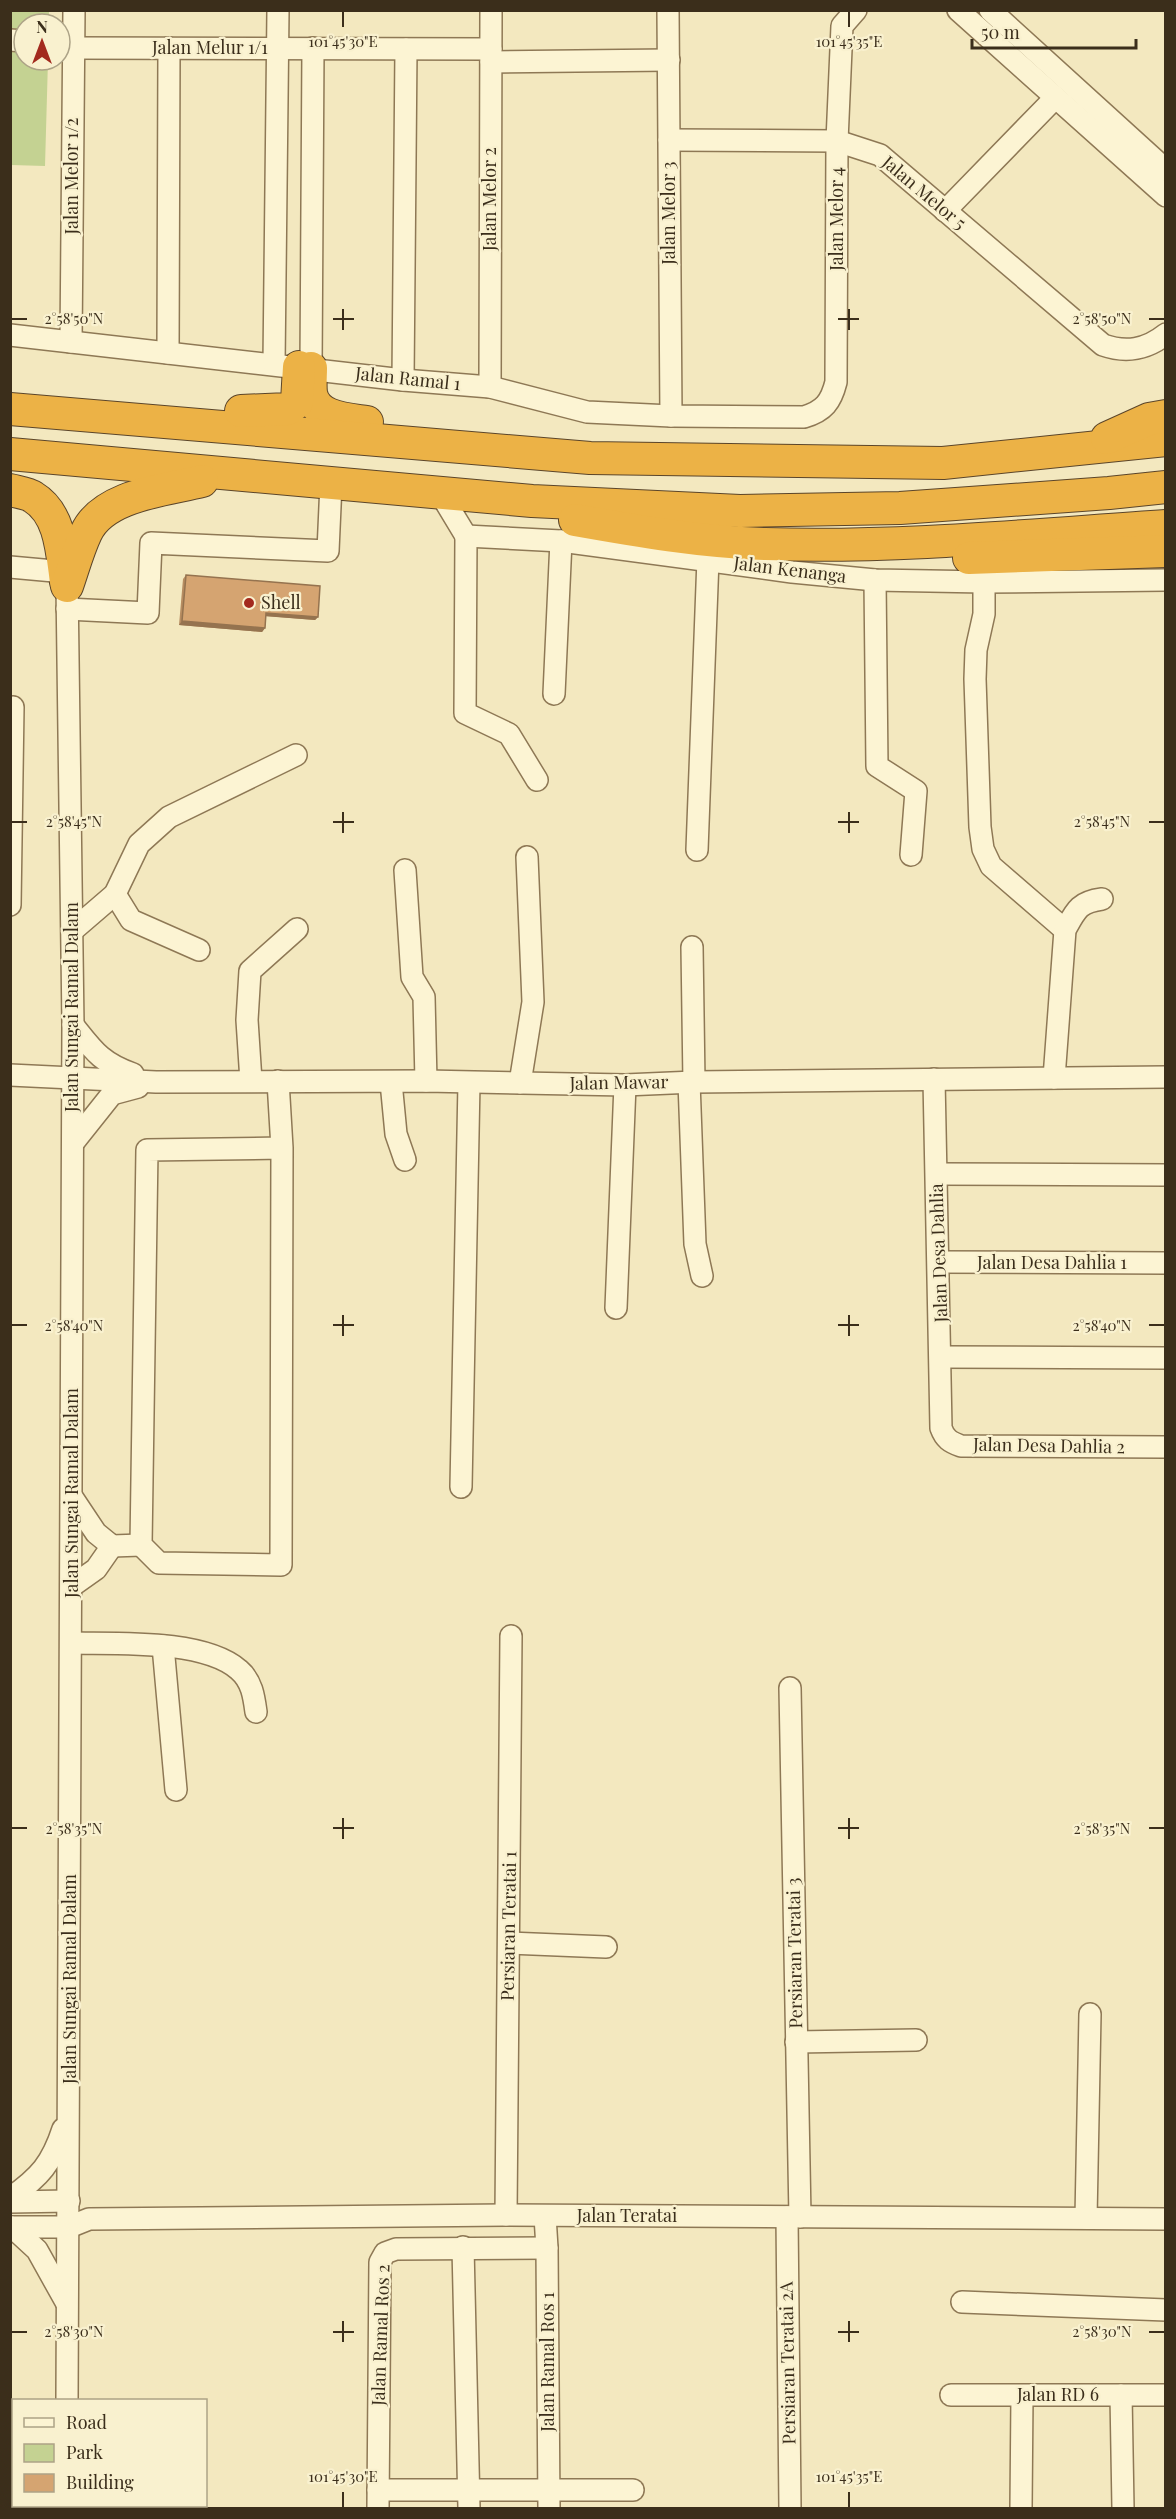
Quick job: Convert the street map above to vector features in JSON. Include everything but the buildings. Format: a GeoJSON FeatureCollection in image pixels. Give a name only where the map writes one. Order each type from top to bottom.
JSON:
{"type":"FeatureCollection","features":[{"type":"Feature","properties":{"kind":"highway"},"geometry":{"type":"LineString","coordinates":[[72,413],[288,410],[297,402],[295,367]]}},
{"type":"Feature","properties":{"kind":"highway"},"geometry":{"type":"LineString","coordinates":[[295,367],[315,404],[324,413],[345,419],[590,458]]}},
{"type":"Feature","properties":{"kind":"highway"},"geometry":{"type":"LineString","coordinates":[[10,409],[590,458],[943,463],[1166,440]]}},
{"type":"Feature","properties":{"kind":"highway"},"geometry":{"type":"LineString","coordinates":[[1085,449],[1149,419],[1166,416]]}},
{"type":"Feature","properties":{"kind":"highway"},"geometry":{"type":"LineString","coordinates":[[10,454],[532,501],[740,511],[889,508],[1109,494],[1166,487]]}},
{"type":"Feature","properties":{"kind":"highway"},"geometry":{"type":"LineString","coordinates":[[66,589],[86,531],[98,517],[110,508],[141,495],[228,475]]}},
{"type":"Feature","properties":{"kind":"highway"},"geometry":{"type":"LineString","coordinates":[[10,490],[33,497],[51,514],[59,536],[66,589]]}},
{"type":"Feature","properties":{"kind":"highway"},"geometry":{"type":"LineString","coordinates":[[532,501],[558,517],[642,532],[763,544],[882,544],[1166,526]]}},
{"type":"Feature","properties":{"kind":"highway"},"geometry":{"type":"LineString","coordinates":[[882,544],[975,559],[1166,551]]}},
{"type":"Feature","properties":{"kind":"street"},"geometry":{"type":"LineString","coordinates":[[278,10],[278,48],[295,367]]}},
{"type":"Feature","properties":{"kind":"street","name":"Jalan Melor 2"},"geometry":{"type":"LineString","coordinates":[[490,387],[491,10]]}},
{"type":"Feature","properties":{"kind":"street","name":"Jalan Melor 3"},"geometry":{"type":"LineString","coordinates":[[668,10],[671,416]]}},
{"type":"Feature","properties":{"kind":"street","name":"Jalan Melor 4"},"geometry":{"type":"LineString","coordinates":[[804,417],[817,413],[826,406],[836,382],[837,141],[842,26],[856,10]]}},
{"type":"Feature","properties":{"kind":"street"},"geometry":{"type":"LineString","coordinates":[[958,10],[1166,196]]}},
{"type":"Feature","properties":{"kind":"street"},"geometry":{"type":"LineString","coordinates":[[990,10],[1166,170]]}},
{"type":"Feature","properties":{"kind":"street","name":"Jalan Melur 1/1"},"geometry":{"type":"LineString","coordinates":[[72,43],[169,48],[406,49],[491,55],[669,60]]}},
{"type":"Feature","properties":{"kind":"street"},"geometry":{"type":"LineString","coordinates":[[168,352],[169,48]]}},
{"type":"Feature","properties":{"kind":"street"},"geometry":{"type":"LineString","coordinates":[[295,367],[313,48]]}},
{"type":"Feature","properties":{"kind":"street"},"geometry":{"type":"LineString","coordinates":[[403,380],[406,49]]}},
{"type":"Feature","properties":{"kind":"street","name":"Jalan Melor 1/2"},"geometry":{"type":"LineString","coordinates":[[69,72],[71,342]]}},
{"type":"Feature","properties":{"kind":"street"},"geometry":{"type":"LineString","coordinates":[[945,211],[1055,98]]}},
{"type":"Feature","properties":{"kind":"street","name":"Jalan Melor 5"},"geometry":{"type":"LineString","coordinates":[[669,140],[837,141],[880,155],[1103,345],[1118,350],[1134,349],[1149,345],[1166,334]]}},
{"type":"Feature","properties":{"kind":"street","name":"Jalan Ramal 1"},"geometry":{"type":"LineString","coordinates":[[10,335],[403,380],[490,387],[587,412],[671,416],[804,417]]}},
{"type":"Feature","properties":{"kind":"street"},"geometry":{"type":"LineString","coordinates":[[10,567],[66,589],[148,613],[151,543],[328,551],[331,484]]}},
{"type":"Feature","properties":{"kind":"street"},"geometry":{"type":"LineString","coordinates":[[440,493],[466,536],[465,713],[509,734],[537,780]]}},
{"type":"Feature","properties":{"kind":"street","name":"Jalan Kenanga"},"geometry":{"type":"LineString","coordinates":[[466,536],[561,541],[792,572],[875,580],[984,582],[1166,579]]}},
{"type":"Feature","properties":{"kind":"street"},"geometry":{"type":"LineString","coordinates":[[554,694],[561,541]]}},
{"type":"Feature","properties":{"kind":"street"},"geometry":{"type":"LineString","coordinates":[[697,850],[708,559]]}},
{"type":"Feature","properties":{"kind":"street"},"geometry":{"type":"LineString","coordinates":[[875,580],[877,766],[916,791],[911,855]]}},
{"type":"Feature","properties":{"kind":"street"},"geometry":{"type":"LineString","coordinates":[[984,582],[984,614],[976,650],[975,679],[980,828],[983,849],[991,866],[1065,930]]}},
{"type":"Feature","properties":{"kind":"street","name":"Jalan Sungai Ramal Dalam"},"geometry":{"type":"LineString","coordinates":[[66,589],[73,1024],[69,2201]]}},
{"type":"Feature","properties":{"kind":"street"},"geometry":{"type":"LineString","coordinates":[[10,905],[13,707]]}},
{"type":"Feature","properties":{"kind":"street"},"geometry":{"type":"LineString","coordinates":[[72,932],[115,894],[139,844],[169,817],[296,755]]}},
{"type":"Feature","properties":{"kind":"street"},"geometry":{"type":"LineString","coordinates":[[520,1083],[533,1002],[527,857]]}},
{"type":"Feature","properties":{"kind":"street"},"geometry":{"type":"LineString","coordinates":[[405,870],[412,977],[424,997],[426,1082]]}},
{"type":"Feature","properties":{"kind":"street"},"geometry":{"type":"LineString","coordinates":[[115,894],[131,920],[199,950]]}},
{"type":"Feature","properties":{"kind":"street"},"geometry":{"type":"LineString","coordinates":[[1054,1078],[1065,930],[1085,901],[1102,899]]}},
{"type":"Feature","properties":{"kind":"street"},"geometry":{"type":"LineString","coordinates":[[251,1081],[247,1020],[250,971],[297,928]]}},
{"type":"Feature","properties":{"kind":"street"},"geometry":{"type":"LineString","coordinates":[[692,947],[695,1244],[702,1276]]}},
{"type":"Feature","properties":{"kind":"street"},"geometry":{"type":"LineString","coordinates":[[73,1024],[93,1050],[111,1067],[156,1082]]}},
{"type":"Feature","properties":{"kind":"street","name":"Jalan Mawar"},"geometry":{"type":"LineString","coordinates":[[10,1075],[156,1082],[625,1085],[692,1082],[1166,1077]]}},
{"type":"Feature","properties":{"kind":"street","name":"Jalan Desa Dahlia"},"geometry":{"type":"LineString","coordinates":[[934,1079],[941,1428]]}},
{"type":"Feature","properties":{"kind":"street"},"geometry":{"type":"LineString","coordinates":[[73,1143],[112,1094],[156,1082]]}},
{"type":"Feature","properties":{"kind":"street"},"geometry":{"type":"LineString","coordinates":[[278,1082],[282,1148],[281,1565],[159,1563],[141,1545],[147,1150],[282,1148]]}},
{"type":"Feature","properties":{"kind":"street"},"geometry":{"type":"LineString","coordinates":[[391,1082],[396,1134],[405,1160]]}},
{"type":"Feature","properties":{"kind":"street"},"geometry":{"type":"LineString","coordinates":[[461,1487],[469,1083]]}},
{"type":"Feature","properties":{"kind":"street"},"geometry":{"type":"LineString","coordinates":[[616,1308],[625,1085]]}},
{"type":"Feature","properties":{"kind":"street"},"geometry":{"type":"LineString","coordinates":[[937,1174],[1166,1175]]}},
{"type":"Feature","properties":{"kind":"street","name":"Jalan Desa Dahlia 1"},"geometry":{"type":"LineString","coordinates":[[939,1262],[1166,1263]]}},
{"type":"Feature","properties":{"kind":"street"},"geometry":{"type":"LineString","coordinates":[[941,1357],[1166,1358]]}},
{"type":"Feature","properties":{"kind":"street","name":"Jalan Desa Dahlia 2"},"geometry":{"type":"LineString","coordinates":[[941,1428],[945,1437],[961,1446],[1166,1447]]}},
{"type":"Feature","properties":{"kind":"street"},"geometry":{"type":"LineString","coordinates":[[72,1497],[96,1533],[112,1546],[141,1545]]}},
{"type":"Feature","properties":{"kind":"street"},"geometry":{"type":"LineString","coordinates":[[72,1586],[96,1569],[112,1546]]}},
{"type":"Feature","properties":{"kind":"street","name":"Persiaran Teratai 1"},"geometry":{"type":"LineString","coordinates":[[506,2215],[511,1636]]}},
{"type":"Feature","properties":{"kind":"street"},"geometry":{"type":"LineString","coordinates":[[71,1643],[163,1646],[220,1659],[240,1670],[252,1689],[256,1712]]}},
{"type":"Feature","properties":{"kind":"street"},"geometry":{"type":"LineString","coordinates":[[163,1646],[176,1790]]}},
{"type":"Feature","properties":{"kind":"street","name":"Persiaran Teratai 3"},"geometry":{"type":"LineString","coordinates":[[790,1688],[796,2042],[793,2217]]}},
{"type":"Feature","properties":{"kind":"street"},"geometry":{"type":"LineString","coordinates":[[509,1943],[606,1947]]}},
{"type":"Feature","properties":{"kind":"street"},"geometry":{"type":"LineString","coordinates":[[1086,2218],[1090,2014]]}},
{"type":"Feature","properties":{"kind":"street"},"geometry":{"type":"LineString","coordinates":[[796,2042],[916,2040]]}},
{"type":"Feature","properties":{"kind":"street"},"geometry":{"type":"LineString","coordinates":[[10,2200],[31,2183],[55,2155],[69,2111]]}},
{"type":"Feature","properties":{"kind":"street"},"geometry":{"type":"LineString","coordinates":[[10,2200],[69,2201],[79,2223],[68,2306],[67,2399]]}},
{"type":"Feature","properties":{"kind":"street","name":"Jalan Teratai"},"geometry":{"type":"LineString","coordinates":[[11,2227],[79,2223],[506,2215],[1166,2219]]}},
{"type":"Feature","properties":{"kind":"street","name":"Jalan Ramal Ros 1"},"geometry":{"type":"LineString","coordinates":[[545,2216],[549,2499]]}},
{"type":"Feature","properties":{"kind":"street","name":"Persiaran Teratai 2A"},"geometry":{"type":"LineString","coordinates":[[790,2508],[793,2217]]}},
{"type":"Feature","properties":{"kind":"street"},"geometry":{"type":"LineString","coordinates":[[11,2227],[37,2250],[68,2306]]}},
{"type":"Feature","properties":{"kind":"street"},"geometry":{"type":"LineString","coordinates":[[463,2247],[469,2499]]}},
{"type":"Feature","properties":{"kind":"street","name":"Jalan Ramal Ros 2"},"geometry":{"type":"LineString","coordinates":[[378,2499],[380,2262],[385,2253],[396,2249],[547,2248]]}},
{"type":"Feature","properties":{"kind":"street"},"geometry":{"type":"LineString","coordinates":[[962,2302],[1166,2310]]}},
{"type":"Feature","properties":{"kind":"street","name":"Jalan RD 6"},"geometry":{"type":"LineString","coordinates":[[951,2395],[1166,2395]]}},
{"type":"Feature","properties":{"kind":"street"},"geometry":{"type":"LineString","coordinates":[[1121,2395],[1123,2508]]}},
{"type":"Feature","properties":{"kind":"street"},"geometry":{"type":"LineString","coordinates":[[1021,2508],[1022,2396]]}},
{"type":"Feature","properties":{"kind":"street"},"geometry":{"type":"LineString","coordinates":[[378,2499],[549,2499],[633,2490]]}},
{"type":"Feature","properties":{"kind":"street"},"geometry":{"type":"LineString","coordinates":[[65,2507],[148,2508]]}},
{"type":"Feature","properties":{"kind":"green space"},"geometry":{"type":"Polygon","coordinates":[[[11,11],[49,11],[12,12],[12,72],[48,72],[45,166],[11,165],[11,11]]]}},
{"type":"Feature","properties":{"kind":"place","name":"Shell"},"geometry":{"type":"Point","coordinates":[249,603]}}]}
